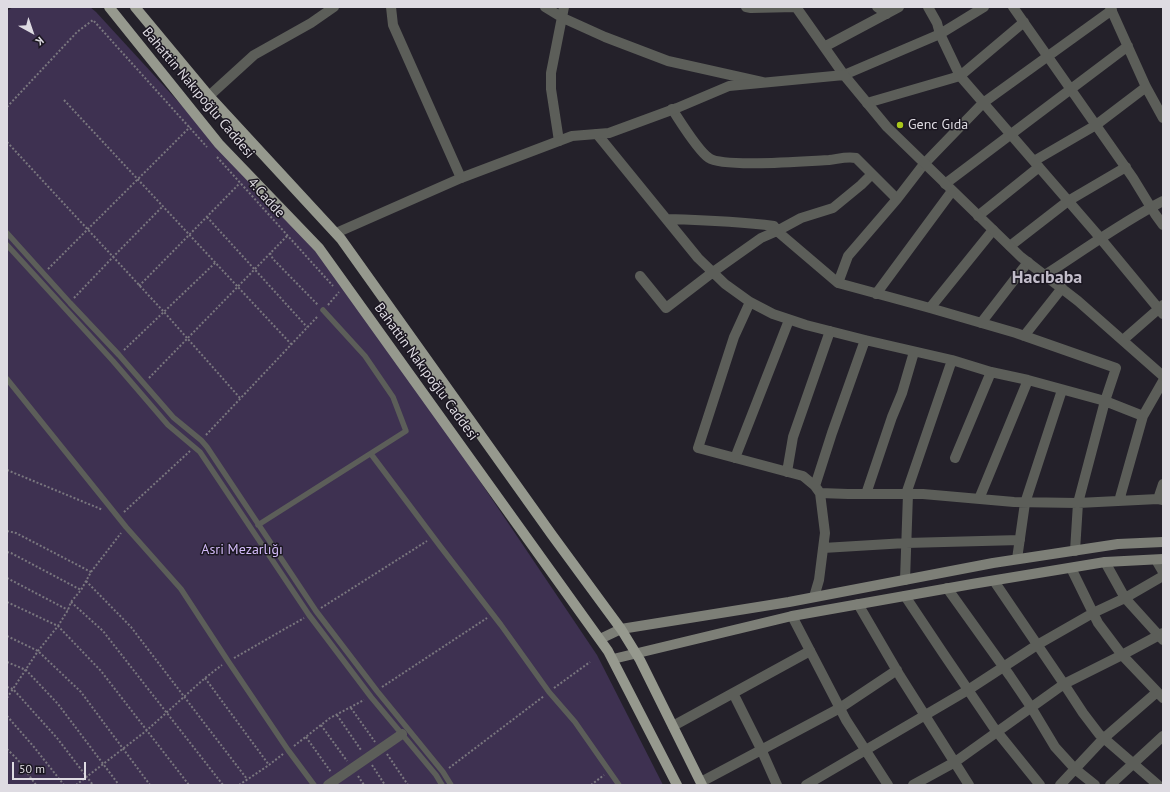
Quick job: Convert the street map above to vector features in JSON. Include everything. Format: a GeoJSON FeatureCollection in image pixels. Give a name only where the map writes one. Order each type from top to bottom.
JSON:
{"type":"FeatureCollection","features":[{"type":"Feature","properties":{"kind":"main road","name":"Bahattin Nakıpoğlu Caddesi"},"geometry":{"type":"LineString","coordinates":[[109,7],[220,144],[319,248],[608,650],[677,785]]}},
{"type":"Feature","properties":{"kind":"main road","name":"Bahattin Nakıpoğlu Caddesi"},"geometry":{"type":"LineString","coordinates":[[135,7],[209,96],[336,234],[350,252],[621,629],[636,654],[701,783]]}},
{"type":"Feature","properties":{"kind":"main road"},"geometry":{"type":"LineString","coordinates":[[600,639],[621,629],[814,597],[1017,560],[1118,544],[1163,542]]}},
{"type":"Feature","properties":{"kind":"main road"},"geometry":{"type":"LineString","coordinates":[[613,659],[792,616],[947,588],[1105,562],[1159,559]]}},
{"type":"Feature","properties":{"kind":"street"},"geometry":{"type":"LineString","coordinates":[[209,96],[254,55],[311,23],[334,7]]}},
{"type":"Feature","properties":{"kind":"street"},"geometry":{"type":"LineString","coordinates":[[391,7],[394,24],[461,178]]}},
{"type":"Feature","properties":{"kind":"street"},"geometry":{"type":"LineString","coordinates":[[545,7],[563,18],[605,37],[668,61],[764,82]]}},
{"type":"Feature","properties":{"kind":"street"},"geometry":{"type":"LineString","coordinates":[[559,141],[551,89],[551,73],[564,7]]}},
{"type":"Feature","properties":{"kind":"street"},"geometry":{"type":"LineString","coordinates":[[746,7],[796,7],[844,75],[887,127],[1010,246],[1078,301],[1163,376]]}},
{"type":"Feature","properties":{"kind":"street"},"geometry":{"type":"LineString","coordinates":[[877,7],[887,14]]}},
{"type":"Feature","properties":{"kind":"street"},"geometry":{"type":"LineString","coordinates":[[824,47],[899,7]]}},
{"type":"Feature","properties":{"kind":"street"},"geometry":{"type":"LineString","coordinates":[[928,7],[937,23],[940,34],[960,76],[1162,309],[1123,340]]}},
{"type":"Feature","properties":{"kind":"street"},"geometry":{"type":"LineString","coordinates":[[336,234],[461,178],[572,136],[609,133],[729,86],[844,75],[940,34],[984,7]]}},
{"type":"Feature","properties":{"kind":"street"},"geometry":{"type":"LineString","coordinates":[[1013,7],[1126,167],[1163,225]]}},
{"type":"Feature","properties":{"kind":"street"},"geometry":{"type":"LineString","coordinates":[[838,283],[848,256],[897,199],[924,164],[983,103],[1111,8],[1146,87],[1163,118]]}},
{"type":"Feature","properties":{"kind":"street"},"geometry":{"type":"LineString","coordinates":[[867,103],[960,76],[1024,22]]}},
{"type":"Feature","properties":{"kind":"street"},"geometry":{"type":"LineString","coordinates":[[876,294],[920,233],[948,187],[1011,135],[1128,46]]}},
{"type":"Feature","properties":{"kind":"street"},"geometry":{"type":"LineString","coordinates":[[978,216],[1036,164],[1096,125],[1146,87]]}},
{"type":"Feature","properties":{"kind":"street"},"geometry":{"type":"LineString","coordinates":[[672,109],[700,150],[709,159],[720,162],[753,163],[831,160],[851,157],[856,158],[897,199]]}},
{"type":"Feature","properties":{"kind":"street"},"geometry":{"type":"LineString","coordinates":[[598,134],[698,258],[725,284],[750,302],[773,314],[830,331],[952,360],[991,372],[1028,380],[1105,401],[1143,416]]}},
{"type":"Feature","properties":{"kind":"street"},"geometry":{"type":"LineString","coordinates":[[1010,246],[1068,201],[1126,167]]}},
{"type":"Feature","properties":{"kind":"street"},"geometry":{"type":"LineString","coordinates":[[640,276],[666,308],[761,238],[801,218],[833,208],[872,174]]}},
{"type":"Feature","properties":{"kind":"street"},"geometry":{"type":"LineString","coordinates":[[1045,275],[1151,207],[1163,201]]}},
{"type":"Feature","properties":{"kind":"street"},"geometry":{"type":"LineString","coordinates":[[667,219],[753,223],[774,226],[777,231],[838,283],[982,323],[1116,368],[1105,401],[1078,503],[1075,551]]}},
{"type":"Feature","properties":{"kind":"street"},"geometry":{"type":"LineString","coordinates":[[930,308],[993,230]]}},
{"type":"Feature","properties":{"kind":"street"},"geometry":{"type":"LineString","coordinates":[[982,323],[1028,262]]}},
{"type":"Feature","properties":{"kind":"street"},"geometry":{"type":"LineString","coordinates":[[1024,336],[1062,288]]}},
{"type":"Feature","properties":{"kind":"street"},"geometry":{"type":"LineString","coordinates":[[750,302],[734,337],[698,448],[803,476],[818,490],[866,494],[923,494],[1025,503],[1078,503],[1161,500],[1163,484]]}},
{"type":"Feature","properties":{"kind":"street"},"geometry":{"type":"LineString","coordinates":[[735,458],[789,320]]}},
{"type":"Feature","properties":{"kind":"street"},"geometry":{"type":"LineString","coordinates":[[787,472],[794,437],[830,331]]}},
{"type":"Feature","properties":{"kind":"street"},"geometry":{"type":"LineString","coordinates":[[814,597],[825,533],[818,490],[832,433],[865,340]]}},
{"type":"Feature","properties":{"kind":"street"},"geometry":{"type":"LineString","coordinates":[[866,494],[892,417],[902,393],[914,352]]}},
{"type":"Feature","properties":{"kind":"street"},"geometry":{"type":"LineString","coordinates":[[905,580],[907,494],[952,360]]}},
{"type":"Feature","properties":{"kind":"street"},"geometry":{"type":"LineString","coordinates":[[955,458],[991,372]]}},
{"type":"Feature","properties":{"kind":"street"},"geometry":{"type":"LineString","coordinates":[[979,499],[1028,380]]}},
{"type":"Feature","properties":{"kind":"street"},"geometry":{"type":"LineString","coordinates":[[1118,501],[1143,416],[1163,381]]}},
{"type":"Feature","properties":{"kind":"street"},"geometry":{"type":"LineString","coordinates":[[1017,560],[1025,503],[1062,390]]}},
{"type":"Feature","properties":{"kind":"street"},"geometry":{"type":"LineString","coordinates":[[823,548],[906,543],[1020,540]]}},
{"type":"Feature","properties":{"kind":"street"},"geometry":{"type":"LineString","coordinates":[[1159,559],[1163,572]]}},
{"type":"Feature","properties":{"kind":"street"},"geometry":{"type":"LineString","coordinates":[[914,785],[955,762],[996,731],[1064,684],[1162,636],[1125,598],[1105,562]]}},
{"type":"Feature","properties":{"kind":"street"},"geometry":{"type":"LineString","coordinates":[[1060,785],[1103,739],[1160,695],[1122,655],[1098,623],[1071,568]]}},
{"type":"Feature","properties":{"kind":"street"},"geometry":{"type":"LineString","coordinates":[[806,785],[968,690],[1037,645],[1163,576]]}},
{"type":"Feature","properties":{"kind":"street"},"geometry":{"type":"LineString","coordinates":[[994,581],[1082,713],[1103,739],[1158,785]]}},
{"type":"Feature","properties":{"kind":"street"},"geometry":{"type":"LineString","coordinates":[[947,588],[1031,707],[1055,747],[1074,769],[1095,785]]}},
{"type":"Feature","properties":{"kind":"street"},"geometry":{"type":"LineString","coordinates":[[905,596],[996,731],[1040,785]]}},
{"type":"Feature","properties":{"kind":"street"},"geometry":{"type":"LineString","coordinates":[[858,604],[925,716],[969,785]]}},
{"type":"Feature","properties":{"kind":"street"},"geometry":{"type":"LineString","coordinates":[[792,616],[846,720],[888,785]]}},
{"type":"Feature","properties":{"kind":"street"},"geometry":{"type":"LineString","coordinates":[[673,726],[810,651]]}},
{"type":"Feature","properties":{"kind":"street"},"geometry":{"type":"LineString","coordinates":[[701,783],[761,749],[840,708],[897,670]]}},
{"type":"Feature","properties":{"kind":"street"},"geometry":{"type":"LineString","coordinates":[[733,693],[777,785]]}},
{"type":"Feature","properties":{"kind":"street"},"geometry":{"type":"LineString","coordinates":[[332,782],[402,734]]}},
{"type":"Feature","properties":{"kind":"street"},"geometry":{"type":"LineString","coordinates":[[1110,785],[1163,736]]}},
{"type":"Feature","properties":{"kind":"lane"},"geometry":{"type":"LineString","coordinates":[[7,233],[43,274],[119,355],[173,418],[201,440],[207,447],[316,611],[377,691],[443,772],[451,785]]}},
{"type":"Feature","properties":{"kind":"lane"},"geometry":{"type":"LineString","coordinates":[[7,245],[113,361],[168,424],[195,446],[200,452],[309,615],[371,697],[436,775],[442,785]]}},
{"type":"Feature","properties":{"kind":"lane"},"geometry":{"type":"LineString","coordinates":[[258,525],[406,431],[393,397],[365,356],[323,310]]}},
{"type":"Feature","properties":{"kind":"lane"},"geometry":{"type":"LineString","coordinates":[[7,379],[126,527],[181,589],[288,750],[314,785]]}},
{"type":"Feature","properties":{"kind":"lane"},"geometry":{"type":"LineString","coordinates":[[371,454],[501,625],[549,692],[575,722],[618,785]]}},
{"type":"Feature","properties":{"kind":"path"},"geometry":{"type":"LineString","coordinates":[[7,107],[77,32],[93,20],[210,150]]}},
{"type":"Feature","properties":{"kind":"path"},"geometry":{"type":"LineString","coordinates":[[64,100],[290,344]]}},
{"type":"Feature","properties":{"kind":"path"},"geometry":{"type":"LineString","coordinates":[[43,274],[190,127]]}},
{"type":"Feature","properties":{"kind":"path"},"geometry":{"type":"LineString","coordinates":[[7,142],[164,312],[240,398]]}},
{"type":"Feature","properties":{"kind":"path","name":"4.Cadde"},"geometry":{"type":"LineString","coordinates":[[201,440],[339,293],[215,155]]}},
{"type":"Feature","properties":{"kind":"path"},"geometry":{"type":"LineString","coordinates":[[139,286],[240,183]]}},
{"type":"Feature","properties":{"kind":"path"},"geometry":{"type":"LineString","coordinates":[[70,303],[163,206]]}},
{"type":"Feature","properties":{"kind":"path"},"geometry":{"type":"LineString","coordinates":[[207,217],[307,327]]}},
{"type":"Feature","properties":{"kind":"path"},"geometry":{"type":"LineString","coordinates":[[144,383],[287,236]]}},
{"type":"Feature","properties":{"kind":"path"},"geometry":{"type":"LineString","coordinates":[[270,253],[323,310]]}},
{"type":"Feature","properties":{"kind":"path"},"geometry":{"type":"LineString","coordinates":[[119,355],[215,263]]}},
{"type":"Feature","properties":{"kind":"path"},"geometry":{"type":"LineString","coordinates":[[7,470],[118,517],[195,446]]}},
{"type":"Feature","properties":{"kind":"path"},"geometry":{"type":"LineString","coordinates":[[7,698],[38,651],[58,626],[71,602],[81,590],[91,572],[126,527]]}},
{"type":"Feature","properties":{"kind":"path"},"geometry":{"type":"LineString","coordinates":[[7,531],[16,533],[91,572]]}},
{"type":"Feature","properties":{"kind":"path"},"geometry":{"type":"LineString","coordinates":[[316,611],[433,537]]}},
{"type":"Feature","properties":{"kind":"path"},"geometry":{"type":"LineString","coordinates":[[7,552],[81,590]]}},
{"type":"Feature","properties":{"kind":"path"},"geometry":{"type":"LineString","coordinates":[[7,578],[68,610]]}},
{"type":"Feature","properties":{"kind":"path"},"geometry":{"type":"LineString","coordinates":[[86,582],[131,627],[247,779]]}},
{"type":"Feature","properties":{"kind":"path"},"geometry":{"type":"LineString","coordinates":[[7,602],[58,626],[101,671],[189,785]]}},
{"type":"Feature","properties":{"kind":"path"},"geometry":{"type":"LineString","coordinates":[[71,602],[103,631],[223,785]]}},
{"type":"Feature","properties":{"kind":"path"},"geometry":{"type":"LineString","coordinates":[[76,785],[146,731],[205,678],[228,661],[309,615]]}},
{"type":"Feature","properties":{"kind":"path"},"geometry":{"type":"LineString","coordinates":[[7,636],[38,651],[81,692],[150,785]]}},
{"type":"Feature","properties":{"kind":"path"},"geometry":{"type":"LineString","coordinates":[[7,662],[26,670],[58,704],[119,785]]}},
{"type":"Feature","properties":{"kind":"path"},"geometry":{"type":"LineString","coordinates":[[443,772],[590,662]]}},
{"type":"Feature","properties":{"kind":"path"},"geometry":{"type":"LineString","coordinates":[[205,678],[270,765]]}},
{"type":"Feature","properties":{"kind":"path"},"geometry":{"type":"LineString","coordinates":[[7,687],[13,689],[57,738],[93,785]]}},
{"type":"Feature","properties":{"kind":"path"},"geometry":{"type":"LineString","coordinates":[[351,707],[408,785]]}},
{"type":"Feature","properties":{"kind":"path"},"geometry":{"type":"LineString","coordinates":[[7,716],[64,785]]}},
{"type":"Feature","properties":{"kind":"path"},"geometry":{"type":"LineString","coordinates":[[321,725],[364,785]]}},
{"type":"Feature","properties":{"kind":"path"},"geometry":{"type":"LineString","coordinates":[[306,737],[332,782]]}},
{"type":"Feature","properties":{"kind":"path"},"geometry":{"type":"LineString","coordinates":[[7,749],[18,760],[36,785]]}},
{"type":"Feature","properties":{"kind":"path"},"geometry":{"type":"LineString","coordinates":[[591,785],[609,772]]}},
{"type":"Feature","properties":{"kind":"green space","name":"Asri Mezarlığı"},"geometry":{"type":"Polygon","coordinates":[[[13,7],[90,7],[320,256],[461,453],[597,655],[663,785],[7,785],[7,11],[13,7]]]}},
{"type":"Feature","properties":{"kind":"place","name":"Genc Gıda"},"geometry":{"type":"Point","coordinates":[900,125]}},
{"type":"Feature","properties":{"kind":"district","name":"Hacıbaba"},"geometry":{"type":"Point","coordinates":[1047,278]}}]}
